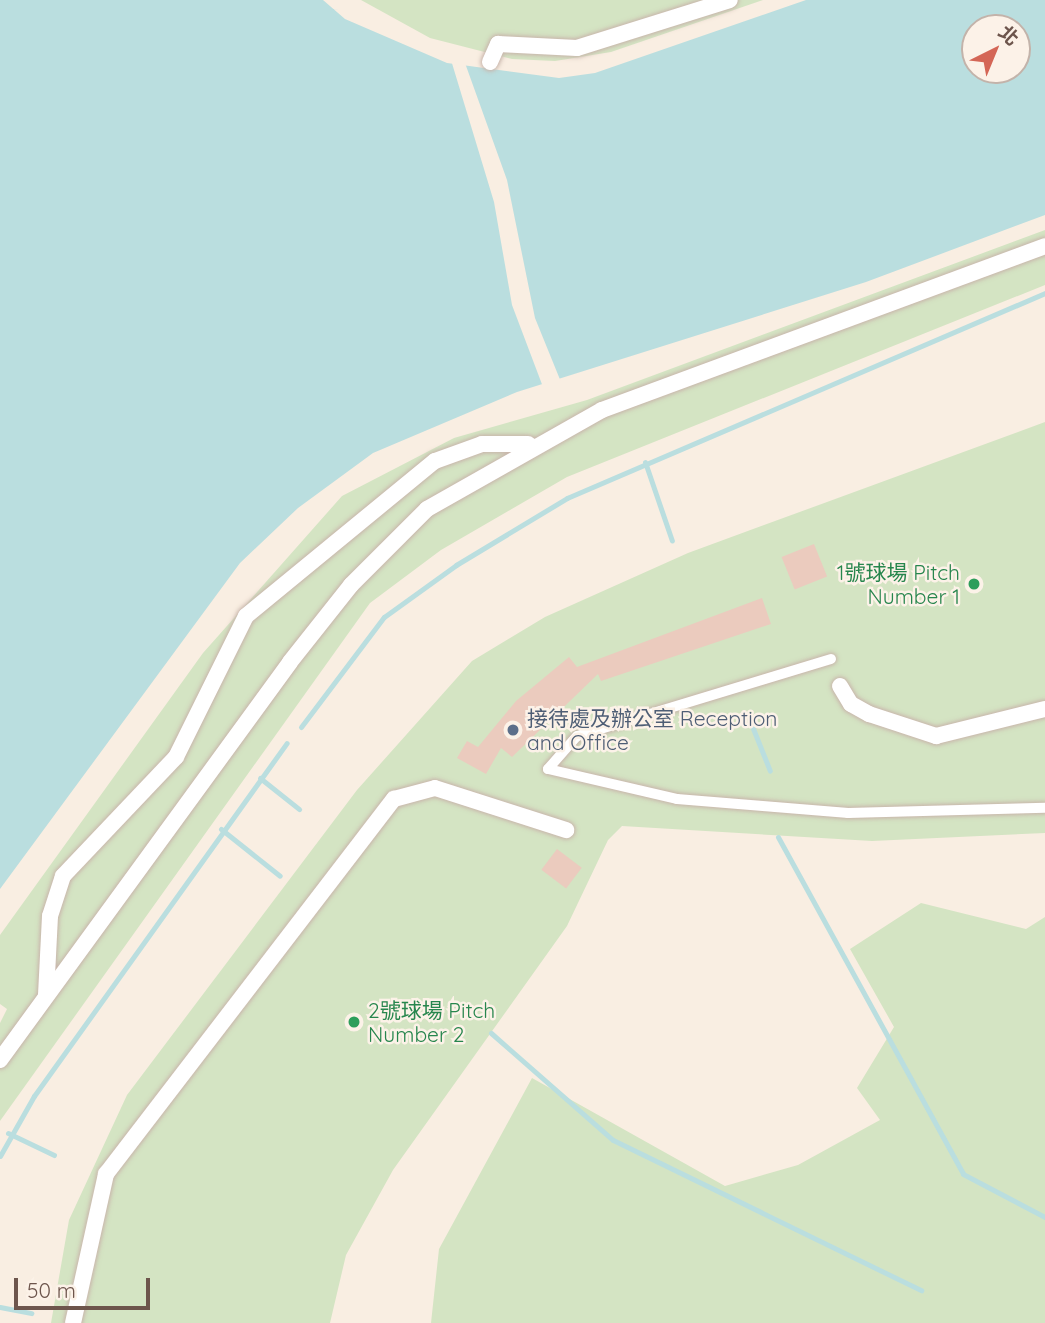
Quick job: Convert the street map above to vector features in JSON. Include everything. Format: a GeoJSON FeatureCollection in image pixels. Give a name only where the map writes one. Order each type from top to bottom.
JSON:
{"type":"FeatureCollection","features":[{"type":"Feature","properties":{"kind":"street"},"geometry":{"type":"LineString","coordinates":[[490,62],[498,44],[577,48],[730,0]]}},
{"type":"Feature","properties":{"kind":"street"},"geometry":{"type":"LineString","coordinates":[[0,1060],[351,585],[426,509],[531,444],[621,402],[1045,246]]}},
{"type":"Feature","properties":{"kind":"street"},"geometry":{"type":"LineString","coordinates":[[46,995],[50,916],[63,876],[176,757],[246,616],[435,461],[482,444],[531,444]]}},
{"type":"Feature","properties":{"kind":"street"},"geometry":{"type":"LineString","coordinates":[[841,686],[851,704],[869,714],[936,736],[1045,709]]}},
{"type":"Feature","properties":{"kind":"street"},"geometry":{"type":"LineString","coordinates":[[73,1323],[106,1174],[394,799],[435,788],[566,830]]}},
{"type":"Feature","properties":{"kind":"lane"},"geometry":{"type":"LineString","coordinates":[[831,659],[577,736],[548,769],[717,803],[848,813],[1045,808]]}},
{"type":"Feature","properties":{"kind":"green space"},"geometry":{"type":"Polygon","coordinates":[[[361,0],[763,0],[611,52],[555,61],[512,59],[430,38],[361,0]]]}},
{"type":"Feature","properties":{"kind":"green space"},"geometry":{"type":"Polygon","coordinates":[[[1045,230],[1045,285],[567,477],[441,550],[370,603],[0,1121],[0,1023],[7,1009],[0,1004],[0,935],[203,653],[342,496],[454,438],[587,400],[1045,230]]]}},
{"type":"Feature","properties":{"kind":"green space"},"geometry":{"type":"Polygon","coordinates":[[[1045,422],[1045,833],[872,841],[622,826],[608,840],[567,926],[393,1170],[346,1255],[330,1323],[51,1323],[69,1220],[127,1095],[357,790],[472,661],[545,617],[688,553],[1045,422]]]}},
{"type":"Feature","properties":{"kind":"green space"},"geometry":{"type":"Polygon","coordinates":[[[921,903],[1026,929],[1045,917],[1045,1323],[431,1323],[439,1249],[532,1078],[725,1186],[798,1165],[880,1120],[857,1088],[894,1027],[850,949],[921,903]]]}},
{"type":"Feature","properties":{"kind":"water"},"geometry":{"type":"Polygon","coordinates":[[[0,0],[323,0],[345,19],[447,63],[559,78],[595,73],[806,0],[1045,0],[1045,215],[866,282],[517,392],[373,453],[298,508],[240,563],[0,889],[0,0]]]}},
{"type":"Feature","properties":{"kind":"pier"},"geometry":{"type":"Polygon","coordinates":[[[451,60],[465,63],[507,180],[535,318],[561,382],[543,387],[512,305],[494,202],[451,60]]]}},
{"type":"Feature","properties":{"kind":"building"},"geometry":{"type":"Polygon","coordinates":[[[814,544],[827,576],[795,590],[782,557],[814,544]]]}},
{"type":"Feature","properties":{"kind":"building"},"geometry":{"type":"Polygon","coordinates":[[[762,598],[771,624],[601,681],[598,674],[512,757],[501,748],[486,774],[457,758],[467,741],[478,747],[516,701],[569,657],[577,667],[762,598]]]}},
{"type":"Feature","properties":{"kind":"building"},"geometry":{"type":"Polygon","coordinates":[[[557,849],[582,868],[566,888],[541,870],[557,849]]]}},
{"type":"Feature","properties":{"kind":"waterway"},"geometry":{"type":"LineString","coordinates":[[301,727],[384,617],[456,565],[567,498],[1045,293]]}},
{"type":"Feature","properties":{"kind":"waterway"},"geometry":{"type":"LineString","coordinates":[[645,462],[672,541]]}},
{"type":"Feature","properties":{"kind":"waterway"},"geometry":{"type":"LineString","coordinates":[[752,726],[770,771]]}},
{"type":"Feature","properties":{"kind":"waterway"},"geometry":{"type":"LineString","coordinates":[[0,1156],[34,1096],[287,743]]}},
{"type":"Feature","properties":{"kind":"waterway"},"geometry":{"type":"LineString","coordinates":[[260,778],[299,809]]}},
{"type":"Feature","properties":{"kind":"waterway"},"geometry":{"type":"LineString","coordinates":[[221,829],[280,876]]}},
{"type":"Feature","properties":{"kind":"waterway"},"geometry":{"type":"LineString","coordinates":[[778,837],[963,1174],[1045,1217]]}},
{"type":"Feature","properties":{"kind":"waterway"},"geometry":{"type":"LineString","coordinates":[[491,1033],[613,1140],[921,1290]]}},
{"type":"Feature","properties":{"kind":"waterway"},"geometry":{"type":"LineString","coordinates":[[8,1133],[54,1155]]}},
{"type":"Feature","properties":{"kind":"waterway"},"geometry":{"type":"LineString","coordinates":[[0,1307],[31,1313]]}},
{"type":"Feature","properties":{"kind":"place","name":"1號球場 Pitch Number 1"},"geometry":{"type":"Point","coordinates":[974,584]}},
{"type":"Feature","properties":{"kind":"place","name":"接待處及辦公室 Reception and Office"},"geometry":{"type":"Point","coordinates":[513,730]}},
{"type":"Feature","properties":{"kind":"place","name":"2號球場 Pitch Number 2"},"geometry":{"type":"Point","coordinates":[354,1022]}}]}
